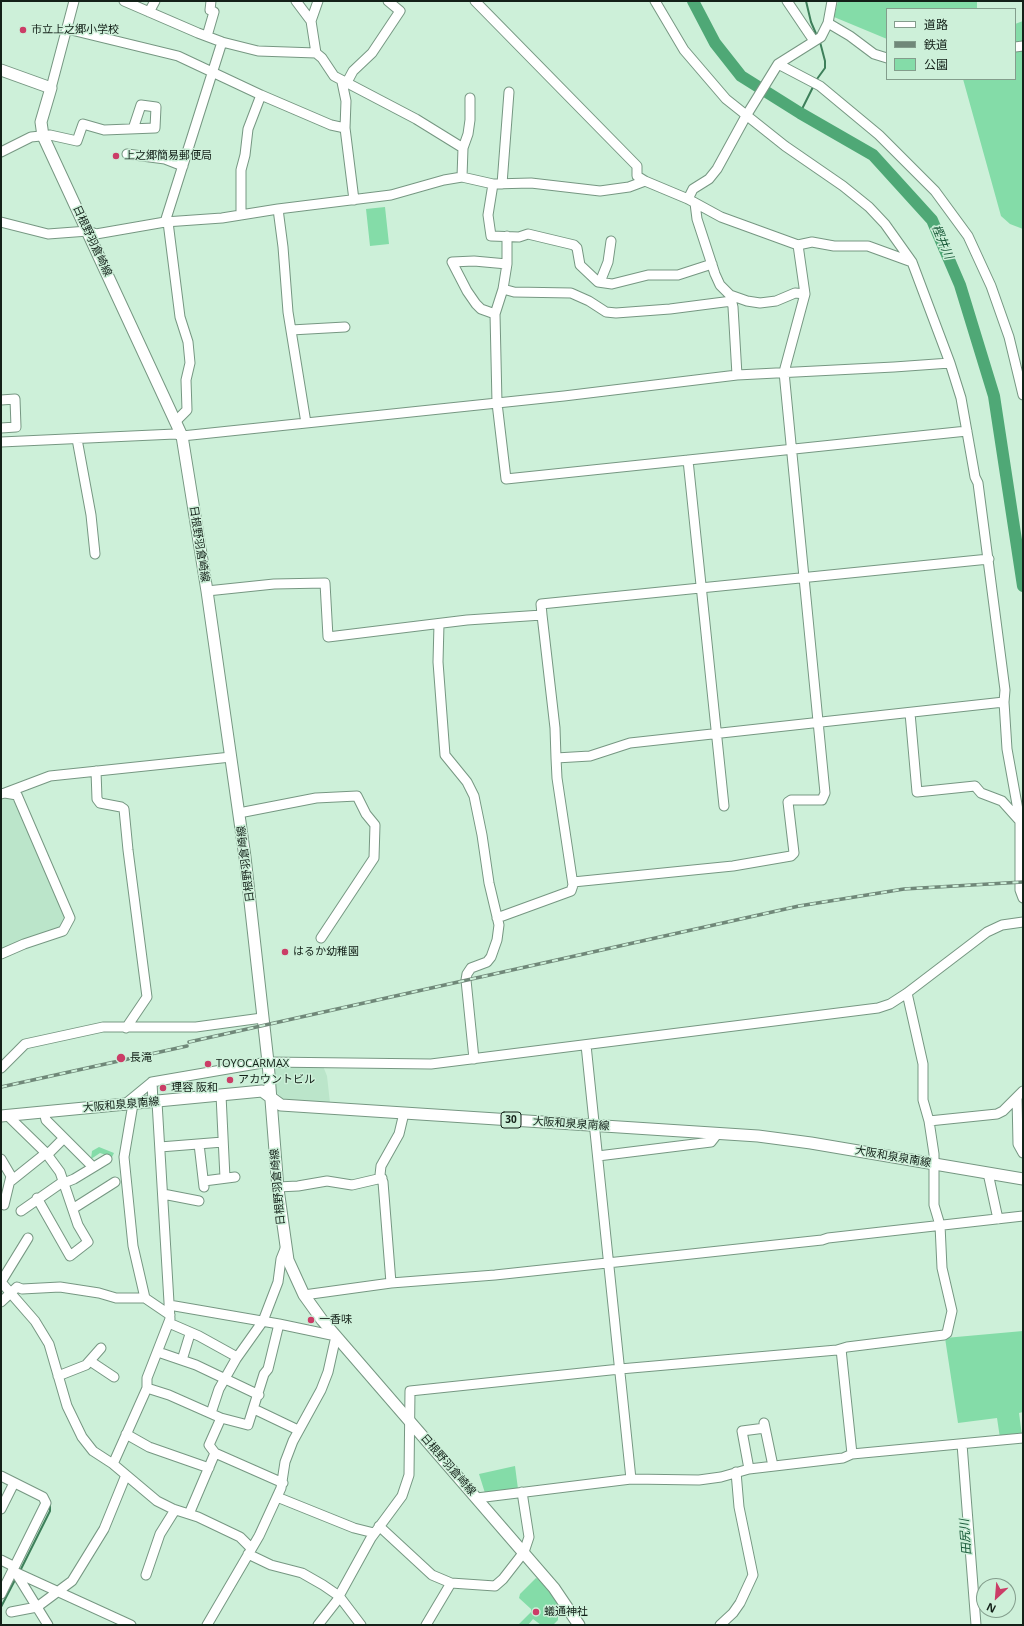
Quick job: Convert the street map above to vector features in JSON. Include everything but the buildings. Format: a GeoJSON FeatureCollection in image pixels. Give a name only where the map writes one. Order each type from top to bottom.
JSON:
{"type":"FeatureCollection","features":[{"type":"Feature","properties":{"kind":"main road"},"geometry":{"type":"LineString","coordinates":[[1,70],[51,88]]}},
{"type":"Feature","properties":{"kind":"main road","name":"日根野羽倉崎線"},"geometry":{"type":"LineString","coordinates":[[51,88],[41,122],[43,136],[88,230],[182,436],[207,591],[239,813],[268,1062],[278,1187],[285,1249],[288,1260],[304,1295],[336,1336],[524,1552],[554,1588],[579,1625]]}},
{"type":"Feature","properties":{"kind":"main road","name":"大阪和泉泉南線"},"geometry":{"type":"LineString","coordinates":[[4,1115],[262,1091],[281,1105],[718,1133],[805,1142],[1023,1178]]}},
{"type":"Feature","properties":{"kind":"street"},"geometry":{"type":"LineString","coordinates":[[51,88],[74,1]]}},
{"type":"Feature","properties":{"kind":"street"},"geometry":{"type":"LineString","coordinates":[[124,1],[222,42],[258,51],[316,53],[322,58],[334,76],[344,83],[416,119],[464,148]]}},
{"type":"Feature","properties":{"kind":"street"},"geometry":{"type":"LineString","coordinates":[[149,12],[155,1]]}},
{"type":"Feature","properties":{"kind":"street"},"geometry":{"type":"LineString","coordinates":[[207,36],[214,12],[210,10],[211,1]]}},
{"type":"Feature","properties":{"kind":"street"},"geometry":{"type":"LineString","coordinates":[[296,1],[312,21]]}},
{"type":"Feature","properties":{"kind":"street"},"geometry":{"type":"LineString","coordinates":[[316,53],[312,21],[318,1]]}},
{"type":"Feature","properties":{"kind":"street"},"geometry":{"type":"LineString","coordinates":[[354,200],[350,156],[345,128],[346,101],[344,83],[353,71],[372,54],[400,10],[388,1]]}},
{"type":"Feature","properties":{"kind":"street"},"geometry":{"type":"LineString","coordinates":[[475,1],[637,166],[637,176],[645,182],[692,201],[721,217],[798,245],[812,242],[834,246],[868,246],[912,262]]}},
{"type":"Feature","properties":{"kind":"street"},"geometry":{"type":"LineString","coordinates":[[655,1],[684,50],[726,99],[746,116],[843,186],[869,207],[885,224],[912,262],[950,363],[961,398],[975,477],[978,483],[1006,690],[1004,702],[1007,749],[1020,821],[1020,890],[1023,898]]}},
{"type":"Feature","properties":{"kind":"street"},"geometry":{"type":"LineString","coordinates":[[787,1],[817,39]]}},
{"type":"Feature","properties":{"kind":"street"},"geometry":{"type":"LineString","coordinates":[[737,375],[731,298],[720,285],[712,264],[692,201],[693,189],[709,179],[717,169],[746,116],[778,64],[817,39],[828,23],[832,1]]}},
{"type":"Feature","properties":{"kind":"street"},"geometry":{"type":"LineString","coordinates":[[828,23],[850,36],[874,54],[886,58]]}},
{"type":"Feature","properties":{"kind":"street"},"geometry":{"type":"LineString","coordinates":[[67,29],[178,56],[261,95],[331,125],[345,128]]}},
{"type":"Feature","properties":{"kind":"street"},"geometry":{"type":"LineString","coordinates":[[176,421],[187,410],[186,380],[190,363],[188,342],[180,317],[166,222],[182,166],[222,42]]}},
{"type":"Feature","properties":{"kind":"street"},"geometry":{"type":"LineString","coordinates":[[778,64],[820,86],[879,135],[935,191],[968,236],[992,286],[1009,337],[1023,395]]}},
{"type":"Feature","properties":{"kind":"street"},"geometry":{"type":"LineString","coordinates":[[509,92],[498,184],[488,215],[491,236],[519,237],[528,234],[574,244],[577,248],[580,265],[600,282],[612,284],[648,275],[678,275],[712,264]]}},
{"type":"Feature","properties":{"kind":"street"},"geometry":{"type":"LineString","coordinates":[[241,215],[241,170],[245,155],[248,129],[261,95]]}},
{"type":"Feature","properties":{"kind":"street"},"geometry":{"type":"LineString","coordinates":[[462,178],[464,148],[470,120],[470,98]]}},
{"type":"Feature","properties":{"kind":"street"},"geometry":{"type":"LineString","coordinates":[[1,152],[32,137],[50,135],[77,141],[83,124],[104,130],[133,129]]}},
{"type":"Feature","properties":{"kind":"street"},"geometry":{"type":"LineString","coordinates":[[127,154],[165,159],[182,166]]}},
{"type":"Feature","properties":{"kind":"street"},"geometry":{"type":"LineString","coordinates":[[1,222],[48,234],[88,230],[96,234],[166,222],[241,215],[278,209],[391,196],[444,180],[462,178],[498,184],[531,183],[600,191],[629,187],[645,182]]}},
{"type":"Feature","properties":{"kind":"street"},"geometry":{"type":"LineString","coordinates":[[278,209],[291,330],[306,423]]}},
{"type":"Feature","properties":{"kind":"street"},"geometry":{"type":"LineString","coordinates":[[507,236],[507,264],[503,289],[495,314],[497,403],[506,479],[967,431]]}},
{"type":"Feature","properties":{"kind":"street"},"geometry":{"type":"LineString","coordinates":[[600,282],[608,262],[611,241]]}},
{"type":"Feature","properties":{"kind":"street"},"geometry":{"type":"LineString","coordinates":[[573,882],[733,866],[791,856],[794,853],[788,802],[792,800],[822,800],[825,793],[784,372],[806,294],[798,245]]}},
{"type":"Feature","properties":{"kind":"street"},"geometry":{"type":"LineString","coordinates":[[495,314],[481,309],[476,304],[467,291],[452,262],[474,261],[507,264]]}},
{"type":"Feature","properties":{"kind":"street"},"geometry":{"type":"LineString","coordinates":[[503,289],[514,292],[571,292],[606,312],[616,313],[670,309],[731,298],[760,303],[776,301],[795,293],[806,294]]}},
{"type":"Feature","properties":{"kind":"street"},"geometry":{"type":"LineString","coordinates":[[291,330],[345,327]]}},
{"type":"Feature","properties":{"kind":"street"},"geometry":{"type":"LineString","coordinates":[[1,442],[175,434],[182,436],[497,403],[737,375],[894,368],[950,363]]}},
{"type":"Feature","properties":{"kind":"street"},"geometry":{"type":"LineString","coordinates":[[1,400],[15,399],[16,427],[1,428]]}},
{"type":"Feature","properties":{"kind":"street"},"geometry":{"type":"LineString","coordinates":[[77,439],[92,515],[94,554]]}},
{"type":"Feature","properties":{"kind":"street"},"geometry":{"type":"LineString","coordinates":[[688,460],[724,806]]}},
{"type":"Feature","properties":{"kind":"street"},"geometry":{"type":"LineString","coordinates":[[497,918],[571,892],[573,882],[557,778],[555,728],[541,604],[989,559]]}},
{"type":"Feature","properties":{"kind":"street"},"geometry":{"type":"LineString","coordinates":[[207,591],[274,584],[325,583],[328,637],[439,624],[542,615]]}},
{"type":"Feature","properties":{"kind":"street"},"geometry":{"type":"LineString","coordinates":[[439,624],[438,662],[445,755],[467,782],[474,796],[482,835],[489,883],[499,925],[497,940],[491,957],[487,962],[471,968],[467,974],[466,980],[474,1059]]}},
{"type":"Feature","properties":{"kind":"street"},"geometry":{"type":"LineString","coordinates":[[556,758],[590,756],[630,743],[819,724],[1004,702]]}},
{"type":"Feature","properties":{"kind":"street"},"geometry":{"type":"LineString","coordinates":[[910,713],[917,792],[975,786],[981,793],[1002,801],[1020,821]]}},
{"type":"Feature","properties":{"kind":"street"},"geometry":{"type":"LineString","coordinates":[[3,794],[42,777],[231,757]]}},
{"type":"Feature","properties":{"kind":"street"},"geometry":{"type":"LineString","coordinates":[[96,771],[97,800],[100,803],[121,807],[124,809],[147,997],[126,1028]]}},
{"type":"Feature","properties":{"kind":"street"},"geometry":{"type":"LineString","coordinates":[[1,954],[24,944],[63,931],[70,918],[17,795],[3,794]]}},
{"type":"Feature","properties":{"kind":"street"},"geometry":{"type":"LineString","coordinates":[[239,813],[316,798],[357,796],[366,814],[375,825],[374,858],[321,938]]}},
{"type":"Feature","properties":{"kind":"street"},"geometry":{"type":"LineString","coordinates":[[237,1357],[199,1336],[190,1334],[169,1319],[146,1298],[133,1246],[129,1220],[124,1157],[128,1104],[152,1082],[268,1062],[431,1064],[878,1008],[890,1004],[907,993],[987,932],[1002,925],[1023,922]]}},
{"type":"Feature","properties":{"kind":"street"},"geometry":{"type":"LineString","coordinates":[[318,1625],[339,1597],[377,1530],[402,1496],[409,1475],[410,1391],[620,1369],[841,1349],[944,1336],[947,1333],[952,1310],[942,1268],[940,1225],[934,1204],[935,1164],[929,1121],[923,1100],[923,1064],[907,993]]}},
{"type":"Feature","properties":{"kind":"street"},"geometry":{"type":"LineString","coordinates":[[1,1068],[25,1044],[103,1027],[196,1027],[262,1018]]}},
{"type":"Feature","properties":{"kind":"street"},"geometry":{"type":"LineString","coordinates":[[586,1045],[631,1479]]}},
{"type":"Feature","properties":{"kind":"street"},"geometry":{"type":"LineString","coordinates":[[113,1464],[147,1388],[147,1378],[158,1352],[169,1319],[160,1148],[152,1082]]}},
{"type":"Feature","properties":{"kind":"street"},"geometry":{"type":"LineString","coordinates":[[929,1121],[997,1114],[1003,1111],[1020,1094]]}},
{"type":"Feature","properties":{"kind":"street"},"geometry":{"type":"LineString","coordinates":[[1020,1094],[1018,1139],[1023,1153]]}},
{"type":"Feature","properties":{"kind":"street"},"geometry":{"type":"LineString","coordinates":[[199,1144],[204,1184],[230,1178],[223,1142],[221,1095]]}},
{"type":"Feature","properties":{"kind":"street"},"geometry":{"type":"LineString","coordinates":[[44,1112],[46,1120],[93,1167]]}},
{"type":"Feature","properties":{"kind":"street"},"geometry":{"type":"LineString","coordinates":[[391,1284],[381,1166],[399,1134],[404,1113]]}},
{"type":"Feature","properties":{"kind":"street"},"geometry":{"type":"LineString","coordinates":[[4,1115],[47,1154],[60,1172],[74,1208],[78,1225],[88,1242],[70,1256],[37,1198]]}},
{"type":"Feature","properties":{"kind":"street"},"geometry":{"type":"LineString","coordinates":[[598,1156],[712,1142],[718,1133]]}},
{"type":"Feature","properties":{"kind":"street"},"geometry":{"type":"LineString","coordinates":[[11,1181],[47,1154],[64,1138]]}},
{"type":"Feature","properties":{"kind":"street"},"geometry":{"type":"LineString","coordinates":[[160,1148],[223,1142]]}},
{"type":"Feature","properties":{"kind":"street"},"geometry":{"type":"LineString","coordinates":[[21,1211],[37,1198],[64,1182],[74,1179],[107,1158]]}},
{"type":"Feature","properties":{"kind":"street"},"geometry":{"type":"LineString","coordinates":[[1,1159],[8,1169],[11,1181],[4,1204]]}},
{"type":"Feature","properties":{"kind":"street"},"geometry":{"type":"LineString","coordinates":[[988,1173],[998,1219]]}},
{"type":"Feature","properties":{"kind":"street"},"geometry":{"type":"LineString","coordinates":[[278,1187],[298,1186],[327,1181],[352,1185],[382,1178]]}},
{"type":"Feature","properties":{"kind":"street"},"geometry":{"type":"LineString","coordinates":[[74,1208],[115,1182]]}},
{"type":"Feature","properties":{"kind":"street"},"geometry":{"type":"LineString","coordinates":[[163,1194],[199,1201]]}},
{"type":"Feature","properties":{"kind":"street"},"geometry":{"type":"LineString","coordinates":[[304,1295],[391,1284],[495,1275],[822,1240],[828,1238],[1023,1216]]}},
{"type":"Feature","properties":{"kind":"street"},"geometry":{"type":"LineString","coordinates":[[28,1238],[1,1282],[35,1322],[49,1344],[67,1406],[82,1437],[93,1451],[113,1464],[157,1501],[240,1537],[250,1551],[270,1565],[302,1573],[339,1597],[361,1625]]}},
{"type":"Feature","properties":{"kind":"street"},"geometry":{"type":"LineString","coordinates":[[211,1413],[224,1379],[237,1357],[263,1321],[278,1282],[281,1259],[285,1249]]}},
{"type":"Feature","properties":{"kind":"street"},"geometry":{"type":"LineString","coordinates":[[1,1302],[17,1286],[22,1289],[60,1287],[99,1293],[116,1298],[146,1298]]}},
{"type":"Feature","properties":{"kind":"street"},"geometry":{"type":"LineString","coordinates":[[169,1305],[263,1321],[336,1336],[328,1372],[321,1390],[298,1430],[286,1462],[283,1483],[277,1497],[259,1536],[207,1625]]}},
{"type":"Feature","properties":{"kind":"street"},"geometry":{"type":"LineString","coordinates":[[147,1388],[175,1398],[221,1418],[248,1425],[259,1395],[264,1374],[268,1368],[279,1324]]}},
{"type":"Feature","properties":{"kind":"street"},"geometry":{"type":"LineString","coordinates":[[182,1360],[190,1334]]}},
{"type":"Feature","properties":{"kind":"street"},"geometry":{"type":"LineString","coordinates":[[58,1376],[86,1365],[101,1348]]}},
{"type":"Feature","properties":{"kind":"street"},"geometry":{"type":"LineString","coordinates":[[841,1349],[852,1454]]}},
{"type":"Feature","properties":{"kind":"street"},"geometry":{"type":"LineString","coordinates":[[158,1352],[196,1365],[259,1395]]}},
{"type":"Feature","properties":{"kind":"street"},"geometry":{"type":"LineString","coordinates":[[90,1360],[114,1377]]}},
{"type":"Feature","properties":{"kind":"street"},"geometry":{"type":"LineString","coordinates":[[254,1409],[298,1430]]}},
{"type":"Feature","properties":{"kind":"street"},"geometry":{"type":"LineString","coordinates":[[221,1418],[209,1445],[215,1453],[283,1483]]}},
{"type":"Feature","properties":{"kind":"street"},"geometry":{"type":"LineString","coordinates":[[749,1468],[742,1431],[764,1426],[773,1466]]}},
{"type":"Feature","properties":{"kind":"street"},"geometry":{"type":"LineString","coordinates":[[126,1434],[149,1447],[209,1468]]}},
{"type":"Feature","properties":{"kind":"street"},"geometry":{"type":"LineString","coordinates":[[477,1498],[631,1479],[698,1480],[721,1477],[749,1468],[843,1458],[852,1454],[1023,1438]]}},
{"type":"Feature","properties":{"kind":"street"},"geometry":{"type":"LineString","coordinates":[[962,1444],[976,1625]]}},
{"type":"Feature","properties":{"kind":"street"},"geometry":{"type":"LineString","coordinates":[[189,1514],[215,1453]]}},
{"type":"Feature","properties":{"kind":"street"},"geometry":{"type":"LineString","coordinates":[[720,1625],[733,1613],[740,1603],[753,1575],[739,1507],[736,1472]]}},
{"type":"Feature","properties":{"kind":"street"},"geometry":{"type":"LineString","coordinates":[[11,1612],[37,1607],[72,1581],[89,1557],[104,1529],[126,1475]]}},
{"type":"Feature","properties":{"kind":"street"},"geometry":{"type":"LineString","coordinates":[[1,1476],[43,1498],[46,1503],[14,1571],[1,1594]]}},
{"type":"Feature","properties":{"kind":"street"},"geometry":{"type":"LineString","coordinates":[[1,1509],[14,1483]]}},
{"type":"Feature","properties":{"kind":"street"},"geometry":{"type":"LineString","coordinates":[[277,1497],[354,1528],[377,1530],[432,1575],[451,1583],[494,1586],[503,1579],[524,1552],[528,1537],[522,1492]]}},
{"type":"Feature","properties":{"kind":"street"},"geometry":{"type":"LineString","coordinates":[[146,1575],[160,1534],[175,1510]]}},
{"type":"Feature","properties":{"kind":"street"},"geometry":{"type":"LineString","coordinates":[[1,1560],[11,1566],[48,1625]]}},
{"type":"Feature","properties":{"kind":"street"},"geometry":{"type":"LineString","coordinates":[[14,1571],[130,1625]]}},
{"type":"Feature","properties":{"kind":"street"},"geometry":{"type":"LineString","coordinates":[[426,1625],[451,1583]]}},
{"type":"Feature","properties":{"kind":"shaded area"},"geometry":{"type":"Polygon","coordinates":[[[1,798],[15,798],[66,918],[60,929],[1,950],[1,798]]]}},
{"type":"Feature","properties":{"kind":"shaded area"},"geometry":{"type":"Polygon","coordinates":[[[274,1065],[323,1066],[327,1076],[330,1103],[284,1100],[274,1090],[274,1065]]]}},
{"type":"Feature","properties":{"kind":"green space"},"geometry":{"type":"Polygon","coordinates":[[[838,1],[977,1],[977,8],[886,8],[886,39],[834,17],[838,1]]]}},
{"type":"Feature","properties":{"kind":"green space"},"geometry":{"type":"Polygon","coordinates":[[[1023,21],[1023,229],[1010,224],[1001,216],[963,80],[1016,80],[1016,24],[1023,21]]]}},
{"type":"Feature","properties":{"kind":"green space"},"geometry":{"type":"Polygon","coordinates":[[[385,207],[389,244],[370,246],[366,209],[385,207]]]}},
{"type":"Feature","properties":{"kind":"green space"},"geometry":{"type":"Polygon","coordinates":[[[99,1147],[114,1153],[111,1159],[109,1156],[100,1153],[91,1159],[92,1151],[99,1147]]]}},
{"type":"Feature","properties":{"kind":"green space"},"geometry":{"type":"Polygon","coordinates":[[[1023,1331],[1023,1412],[1019,1413],[1022,1436],[1000,1438],[997,1418],[958,1423],[945,1338],[1023,1331]]]}},
{"type":"Feature","properties":{"kind":"green space"},"geometry":{"type":"Polygon","coordinates":[[[515,1466],[518,1489],[485,1493],[479,1474],[515,1466]]]}},
{"type":"Feature","properties":{"kind":"green space"},"geometry":{"type":"Polygon","coordinates":[[[536,1578],[540,1580],[563,1609],[558,1615],[558,1620],[553,1625],[541,1625],[533,1619],[528,1625],[518,1625],[531,1612],[531,1609],[519,1598],[520,1594],[536,1578]]]}},
{"type":"Feature","properties":{"kind":"waterway","name":"樫井川"},"geometry":{"type":"LineString","coordinates":[[693,1],[715,43],[741,76],[800,113],[873,155],[932,220],[960,285],[994,396],[1023,586]]}},
{"type":"Feature","properties":{"kind":"waterway"},"geometry":{"type":"LineString","coordinates":[[806,1],[811,22],[817,36]]}},
{"type":"Feature","properties":{"kind":"waterway"},"geometry":{"type":"LineString","coordinates":[[817,79],[825,68],[825,61],[820,42]]}},
{"type":"Feature","properties":{"kind":"waterway"},"geometry":{"type":"LineString","coordinates":[[800,113],[813,87]]}},
{"type":"Feature","properties":{"kind":"waterway"},"geometry":{"type":"LineString","coordinates":[[20,1571],[50,1511],[50,1502]]}},
{"type":"Feature","properties":{"kind":"waterway"},"geometry":{"type":"LineString","coordinates":[[1,1607],[16,1578]]}},
{"type":"Feature","properties":{"kind":"railway"},"geometry":{"type":"LineString","coordinates":[[189,1042],[799,906],[904,889],[1023,882]]}},
{"type":"Feature","properties":{"kind":"railway"},"geometry":{"type":"LineString","coordinates":[[1,1087],[187,1046]]}},
{"type":"Feature","properties":{"kind":"place","name":"市立上之郷小学校"},"geometry":{"type":"Point","coordinates":[23,30]}},
{"type":"Feature","properties":{"kind":"place","name":"上之郷簡易郵便局"},"geometry":{"type":"Point","coordinates":[116,156]}},
{"type":"Feature","properties":{"kind":"place","name":"はるか幼稚園"},"geometry":{"type":"Point","coordinates":[285,952]}},
{"type":"Feature","properties":{"kind":"place","name":"長滝"},"geometry":{"type":"Point","coordinates":[121,1058]}},
{"type":"Feature","properties":{"kind":"place","name":"TOYOCARMAX"},"geometry":{"type":"Point","coordinates":[208,1064]}},
{"type":"Feature","properties":{"kind":"place","name":"アカウントビル"},"geometry":{"type":"Point","coordinates":[230,1080]}},
{"type":"Feature","properties":{"kind":"place","name":"理容 阪和"},"geometry":{"type":"Point","coordinates":[163,1088]}},
{"type":"Feature","properties":{"kind":"place","name":"一香味"},"geometry":{"type":"Point","coordinates":[311,1320]}},
{"type":"Feature","properties":{"kind":"place","name":"蟻通神社"},"geometry":{"type":"Point","coordinates":[536,1612]}},
{"type":"Feature","properties":{"kind":"water label","name":"田尻川"},"geometry":{"type":"Point","coordinates":[966,1537]}}]}
